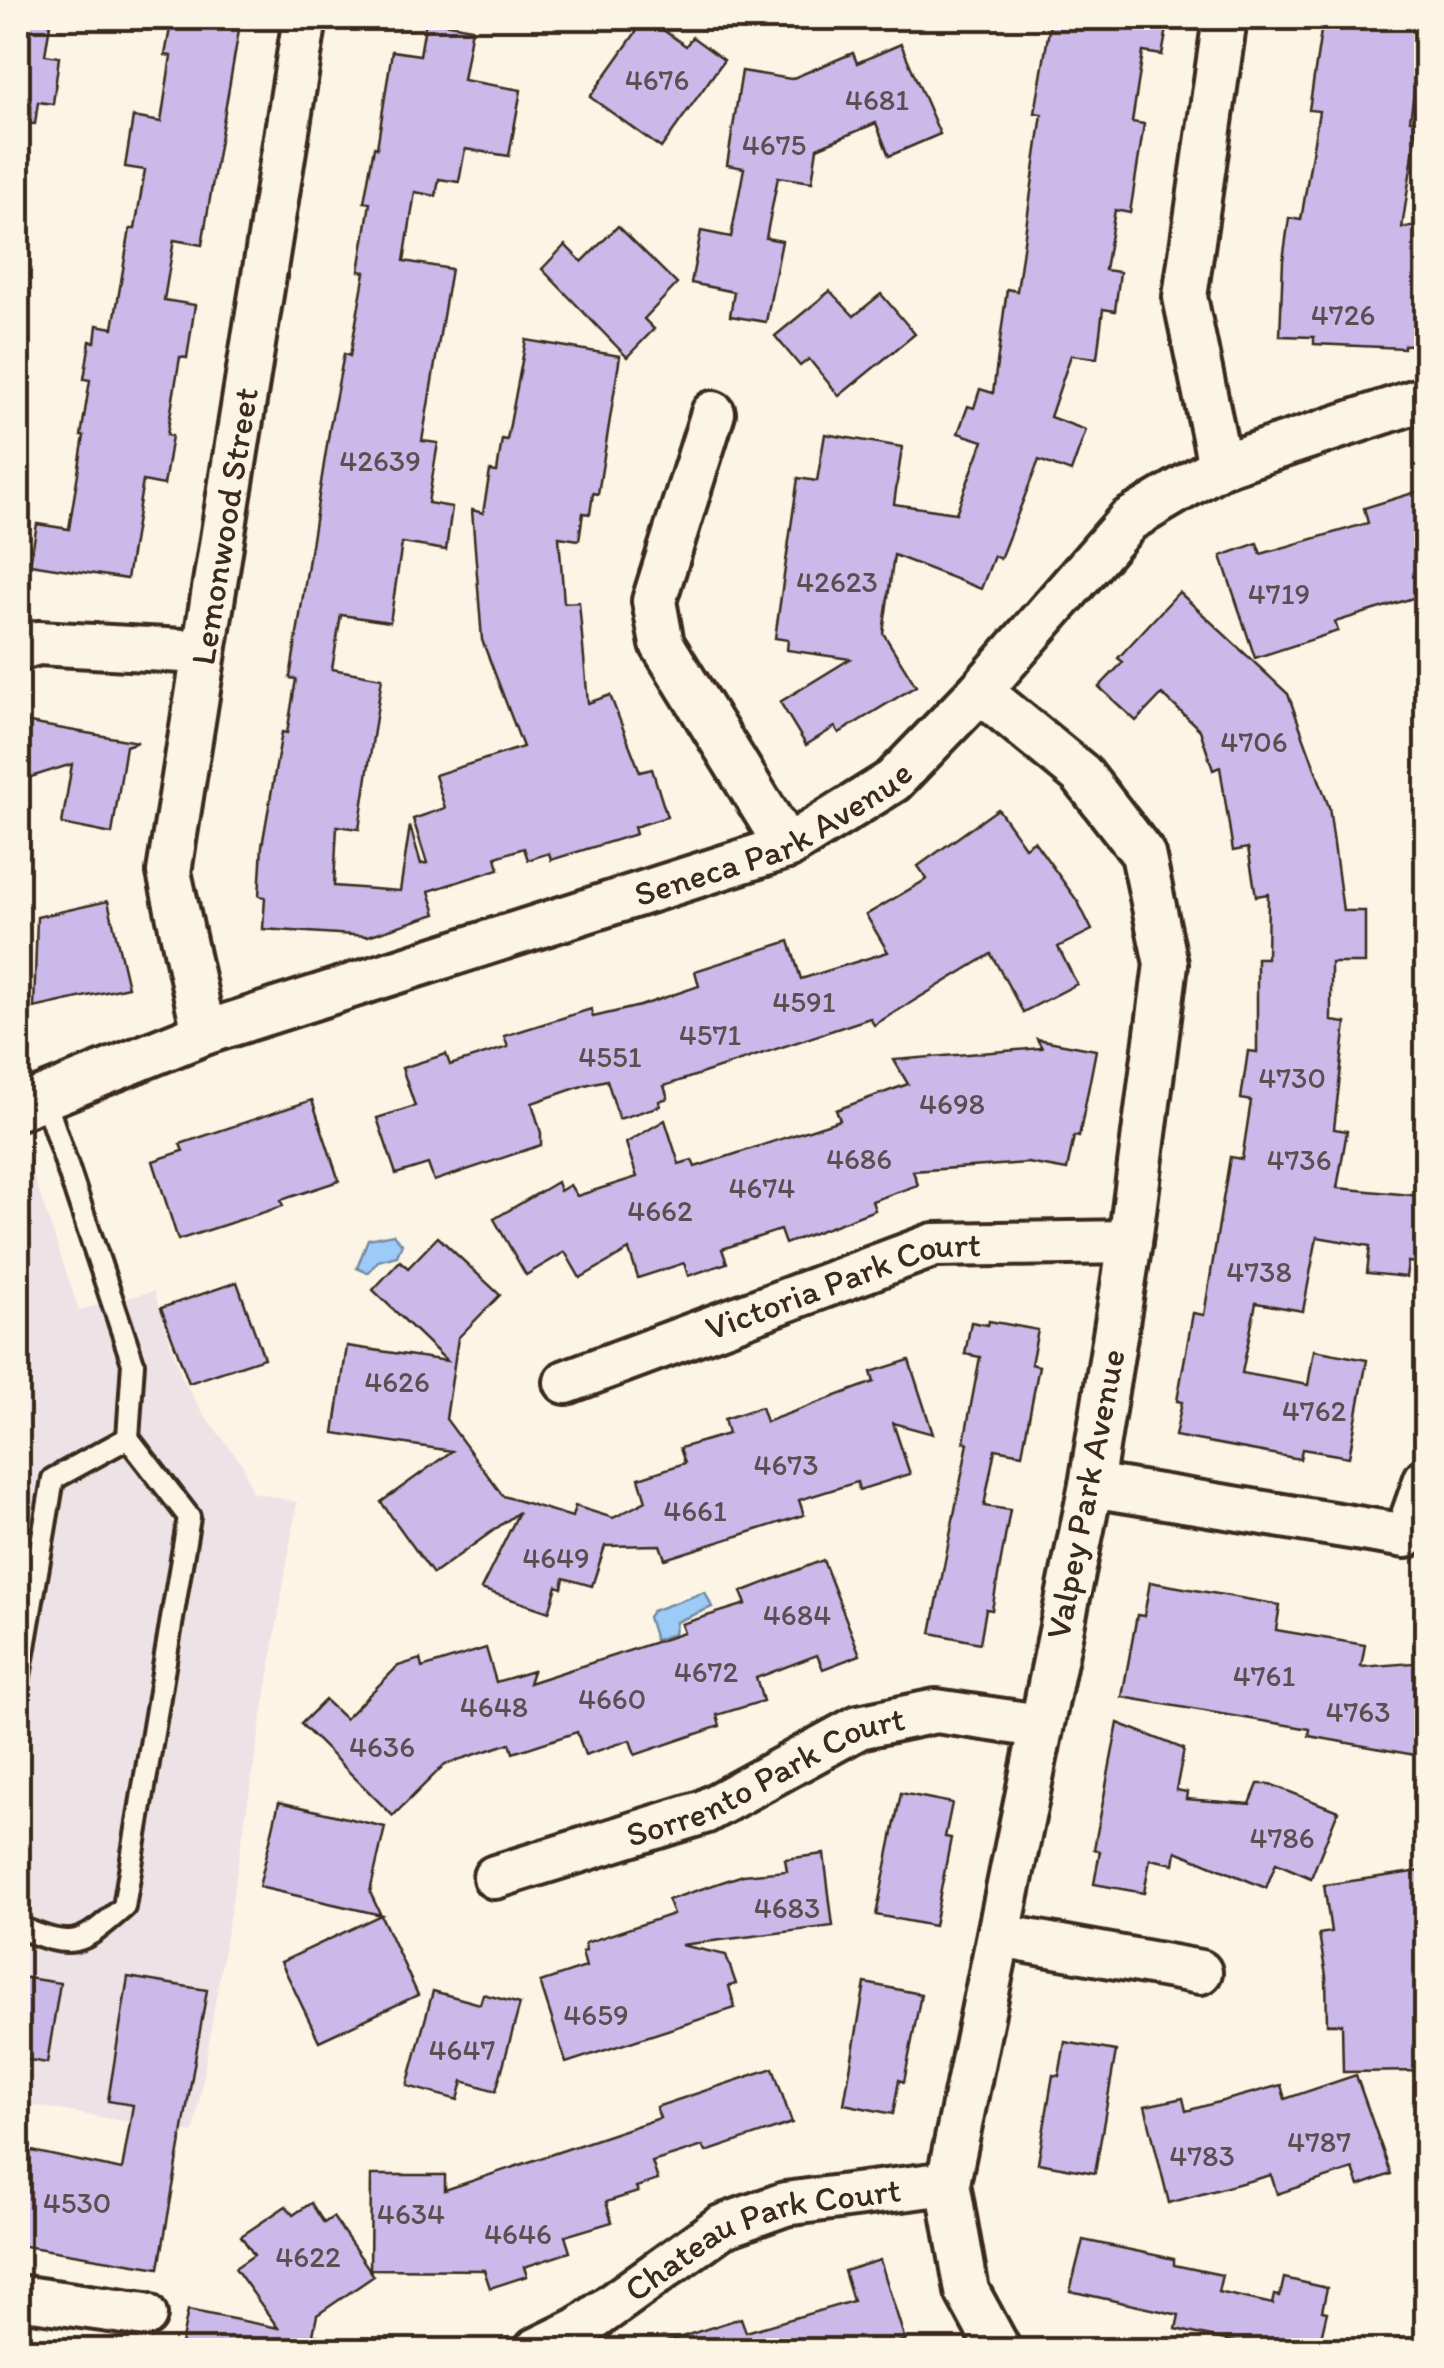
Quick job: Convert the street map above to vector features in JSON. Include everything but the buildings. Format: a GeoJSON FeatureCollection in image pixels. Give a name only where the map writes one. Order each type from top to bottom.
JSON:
{"type":"FeatureCollection","features":[{"type":"Feature","properties":{"kind":"street","name":"Lemonwood Street"},"geometry":{"type":"LineString","coordinates":[[204,1032],[168,872],[304,18]]}},
{"type":"Feature","properties":{"kind":"street"},"geometry":{"type":"LineString","coordinates":[[1220,466],[1185,296],[1224,18]]}},
{"type":"Feature","properties":{"kind":"street","name":"Seneca Park Avenue"},"geometry":{"type":"LineString","coordinates":[[31,1103],[204,1032],[787,848],[893,781],[980,691],[1129,520],[1220,466],[1426,398]]}},
{"type":"Feature","properties":{"kind":"street"},"geometry":{"type":"LineString","coordinates":[[713,413],[654,601],[662,644],[787,848]]}},
{"type":"Feature","properties":{"kind":"street"},"geometry":{"type":"LineString","coordinates":[[18,649],[38,643],[202,652]]}},
{"type":"Feature","properties":{"kind":"street","name":"Valpey Park Avenue"},"geometry":{"type":"LineString","coordinates":[[980,691],[1081,774],[1143,854],[1166,964],[1130,1242],[1091,1485],[948,2183],[967,2291],[999,2350]]}},
{"type":"Feature","properties":{"kind":"street","name":"Victoria Park Court"},"geometry":{"type":"LineString","coordinates":[[566,1382],[934,1245],[1130,1242]]}},
{"type":"Feature","properties":{"kind":"street"},"geometry":{"type":"LineString","coordinates":[[1091,1485],[1406,1536],[1426,1480]]}},
{"type":"Feature","properties":{"kind":"street","name":"Sorrento Park Court"},"geometry":{"type":"LineString","coordinates":[[495,1877],[704,1812],[858,1727],[936,1712],[1040,1726]]}},
{"type":"Feature","properties":{"kind":"street"},"geometry":{"type":"LineString","coordinates":[[1000,1936],[1200,1972]]}},
{"type":"Feature","properties":{"kind":"street","name":"Chateau Park Court"},"geometry":{"type":"LineString","coordinates":[[536,2350],[579,2329],[721,2227],[785,2204],[948,2183]]}},
{"type":"Feature","properties":{"kind":"street"},"geometry":{"type":"LineString","coordinates":[[18,2298],[145,2315]]}},
{"type":"Feature","properties":{"kind":"lane"},"geometry":{"type":"LineString","coordinates":[[18,1928],[56,1943],[90,1936],[124,1907],[188,1517],[128,1438],[134,1364],[31,1103]]}},
{"type":"Feature","properties":{"kind":"lane"},"geometry":{"type":"LineString","coordinates":[[18,1682],[53,1479],[128,1438]]}},
{"type":"Feature","properties":{"kind":"shaded area"},"geometry":{"type":"Polygon","coordinates":[[[28,1159],[79,1310],[154,1291],[182,1378],[243,1465],[252,1492],[297,1502],[194,2133],[18,2103],[18,1163],[28,1159]]]}},
{"type":"Feature","properties":{"kind":"water"},"geometry":{"type":"Polygon","coordinates":[[[393,1234],[402,1244],[397,1256],[378,1261],[368,1273],[357,1268],[368,1239],[393,1234]]]}},
{"type":"Feature","properties":{"kind":"water"},"geometry":{"type":"Polygon","coordinates":[[[705,1592],[712,1607],[676,1622],[674,1634],[655,1640],[648,1617],[652,1611],[705,1592]]]}}]}
